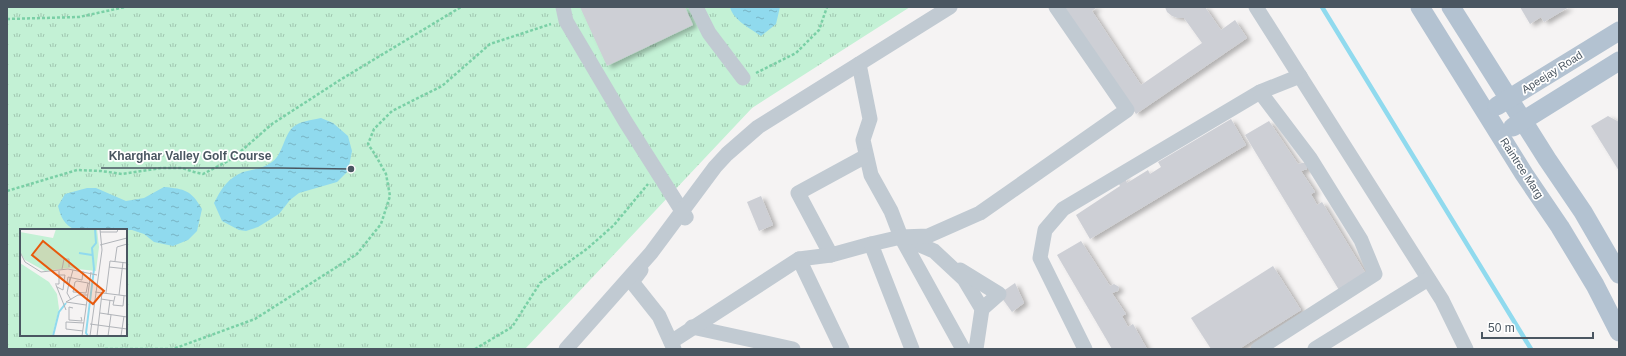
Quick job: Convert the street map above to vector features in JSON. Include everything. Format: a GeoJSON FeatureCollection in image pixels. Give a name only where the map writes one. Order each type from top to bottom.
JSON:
{"type":"FeatureCollection","features":[{"type":"Feature","properties":{"kind":"main road","name":"Raintree Marg"},"geometry":{"type":"LineString","coordinates":[[1420,7],[1486,113],[1560,227],[1595,285],[1619,332]]}},
{"type":"Feature","properties":{"kind":"main road"},"geometry":{"type":"LineString","coordinates":[[1451,7],[1583,212],[1619,274]]}},
{"type":"Feature","properties":{"kind":"main road","name":"Apeejay Road"},"geometry":{"type":"LineString","coordinates":[[1486,113],[1619,31]]}},
{"type":"Feature","properties":{"kind":"main road"},"geometry":{"type":"LineString","coordinates":[[1500,135],[1619,61]]}},
{"type":"Feature","properties":{"kind":"street"},"geometry":{"type":"LineString","coordinates":[[696,7],[708,33],[743,78]]}},
{"type":"Feature","properties":{"kind":"street"},"geometry":{"type":"LineString","coordinates":[[566,349],[651,252],[715,167],[740,141],[758,127],[950,7]]}},
{"type":"Feature","properties":{"kind":"street"},"geometry":{"type":"LineString","coordinates":[[564,14],[625,121],[686,217],[632,282],[658,316],[673,346],[692,327],[799,259],[831,255],[871,244],[901,238],[928,236],[980,213],[1127,110],[1056,7]]}},
{"type":"Feature","properties":{"kind":"street"},"geometry":{"type":"LineString","coordinates":[[1256,7],[1442,300],[1466,349]]}},
{"type":"Feature","properties":{"kind":"street"},"geometry":{"type":"LineString","coordinates":[[859,64],[870,119],[863,140],[870,175],[891,211],[901,238],[963,349]]}},
{"type":"Feature","properties":{"kind":"street"},"geometry":{"type":"LineString","coordinates":[[1085,349],[1040,258],[1045,230],[1063,209],[1260,92],[1300,76]]}},
{"type":"Feature","properties":{"kind":"street"},"geometry":{"type":"LineString","coordinates":[[1258,349],[1375,274],[1361,240],[1310,158],[1260,92]]}},
{"type":"Feature","properties":{"kind":"street"},"geometry":{"type":"LineString","coordinates":[[831,255],[798,193],[866,156]]}},
{"type":"Feature","properties":{"kind":"street"},"geometry":{"type":"LineString","coordinates":[[901,238],[934,251],[964,279],[982,309],[976,349]]}},
{"type":"Feature","properties":{"kind":"street"},"geometry":{"type":"LineString","coordinates":[[871,244],[912,349]]}},
{"type":"Feature","properties":{"kind":"street"},"geometry":{"type":"LineString","coordinates":[[799,259],[842,349]]}},
{"type":"Feature","properties":{"kind":"street"},"geometry":{"type":"LineString","coordinates":[[942,259],[999,294],[982,309]]}},
{"type":"Feature","properties":{"kind":"street"},"geometry":{"type":"LineString","coordinates":[[1315,349],[1425,273]]}},
{"type":"Feature","properties":{"kind":"street"},"geometry":{"type":"LineString","coordinates":[[692,327],[793,349]]}},
{"type":"Feature","properties":{"kind":"path"},"geometry":{"type":"LineString","coordinates":[[7,19],[79,17],[125,7]]}},
{"type":"Feature","properties":{"kind":"path"},"geometry":{"type":"LineString","coordinates":[[7,191],[77,170],[122,174],[161,168],[182,168],[203,174],[232,159],[272,124],[327,88],[461,7]]}},
{"type":"Feature","properties":{"kind":"path"},"geometry":{"type":"LineString","coordinates":[[743,78],[760,72],[796,53],[818,30],[827,7]]}},
{"type":"Feature","properties":{"kind":"path"},"geometry":{"type":"LineString","coordinates":[[105,349],[173,349],[255,319],[357,254],[381,224],[390,196],[386,174],[368,144],[374,129],[392,112],[442,86],[490,44],[564,14]]}},
{"type":"Feature","properties":{"kind":"path"},"geometry":{"type":"LineString","coordinates":[[475,349],[512,327],[540,283],[588,248],[614,225],[658,172]]}},
{"type":"Feature","properties":{"kind":"green space"},"geometry":{"type":"Polygon","coordinates":[[[7,7],[910,7],[752,108],[525,349],[7,349],[7,7]]]}},
{"type":"Feature","properties":{"kind":"water"},"geometry":{"type":"Polygon","coordinates":[[[730,7],[780,7],[776,24],[761,36],[738,20],[730,7]]]}},
{"type":"Feature","properties":{"kind":"water"},"geometry":{"type":"Polygon","coordinates":[[[321,118],[333,123],[348,136],[352,151],[348,171],[337,182],[299,193],[290,200],[279,214],[258,227],[246,231],[239,230],[222,221],[214,203],[222,189],[229,181],[238,174],[262,167],[272,162],[276,159],[292,128],[302,122],[321,118]]]}},
{"type":"Feature","properties":{"kind":"water"},"geometry":{"type":"Polygon","coordinates":[[[164,187],[182,190],[191,194],[202,209],[197,231],[188,240],[173,246],[154,242],[144,234],[127,229],[74,229],[64,220],[60,214],[58,206],[65,194],[87,188],[96,188],[126,201],[144,198],[164,187]]]}},
{"type":"Feature","properties":{"kind":"building"},"geometry":{"type":"Polygon","coordinates":[[[580,7],[685,7],[693,25],[607,66],[580,7]]]}},
{"type":"Feature","properties":{"kind":"building"},"geometry":{"type":"Polygon","coordinates":[[[1064,7],[1097,7],[1092,11],[1141,85],[1202,43],[1184,18],[1172,16],[1167,12],[1165,7],[1205,7],[1221,30],[1235,20],[1247,38],[1136,114],[1064,7]]]}},
{"type":"Feature","properties":{"kind":"building"},"geometry":{"type":"Polygon","coordinates":[[[1520,7],[1569,7],[1544,22],[1541,17],[1530,24],[1520,7]]]}},
{"type":"Feature","properties":{"kind":"building"},"geometry":{"type":"Polygon","coordinates":[[[1608,116],[1619,122],[1619,171],[1591,126],[1608,116]]]}},
{"type":"Feature","properties":{"kind":"building"},"geometry":{"type":"Polygon","coordinates":[[[1231,119],[1246,145],[1090,239],[1076,215],[1120,186],[1118,182],[1125,177],[1127,183],[1148,170],[1150,174],[1161,167],[1158,162],[1231,119]]]}},
{"type":"Feature","properties":{"kind":"building"},"geometry":{"type":"Polygon","coordinates":[[[1269,121],[1298,164],[1306,163],[1307,169],[1301,171],[1315,192],[1311,194],[1317,205],[1322,202],[1366,274],[1339,290],[1245,135],[1269,121]]]}},
{"type":"Feature","properties":{"kind":"building"},"geometry":{"type":"Polygon","coordinates":[[[761,196],[773,225],[759,231],[747,202],[761,196]]]}},
{"type":"Feature","properties":{"kind":"building"},"geometry":{"type":"Polygon","coordinates":[[[1081,241],[1110,286],[1114,284],[1119,287],[1118,291],[1112,293],[1126,314],[1122,316],[1128,327],[1133,324],[1147,349],[1112,349],[1057,255],[1081,241]]]}},
{"type":"Feature","properties":{"kind":"building"},"geometry":{"type":"Polygon","coordinates":[[[1273,266],[1301,310],[1239,349],[1211,349],[1191,318],[1273,266]]]}},
{"type":"Feature","properties":{"kind":"building"},"geometry":{"type":"Polygon","coordinates":[[[1015,283],[1024,303],[1012,312],[999,294],[1015,283]]]}},
{"type":"Feature","properties":{"kind":"waterway"},"geometry":{"type":"LineString","coordinates":[[1322,7],[1531,349]]}},
{"type":"Feature","properties":{"kind":"place","name":"Kharghar Valley Golf Course"},"geometry":{"type":"Point","coordinates":[351,169]}}]}
